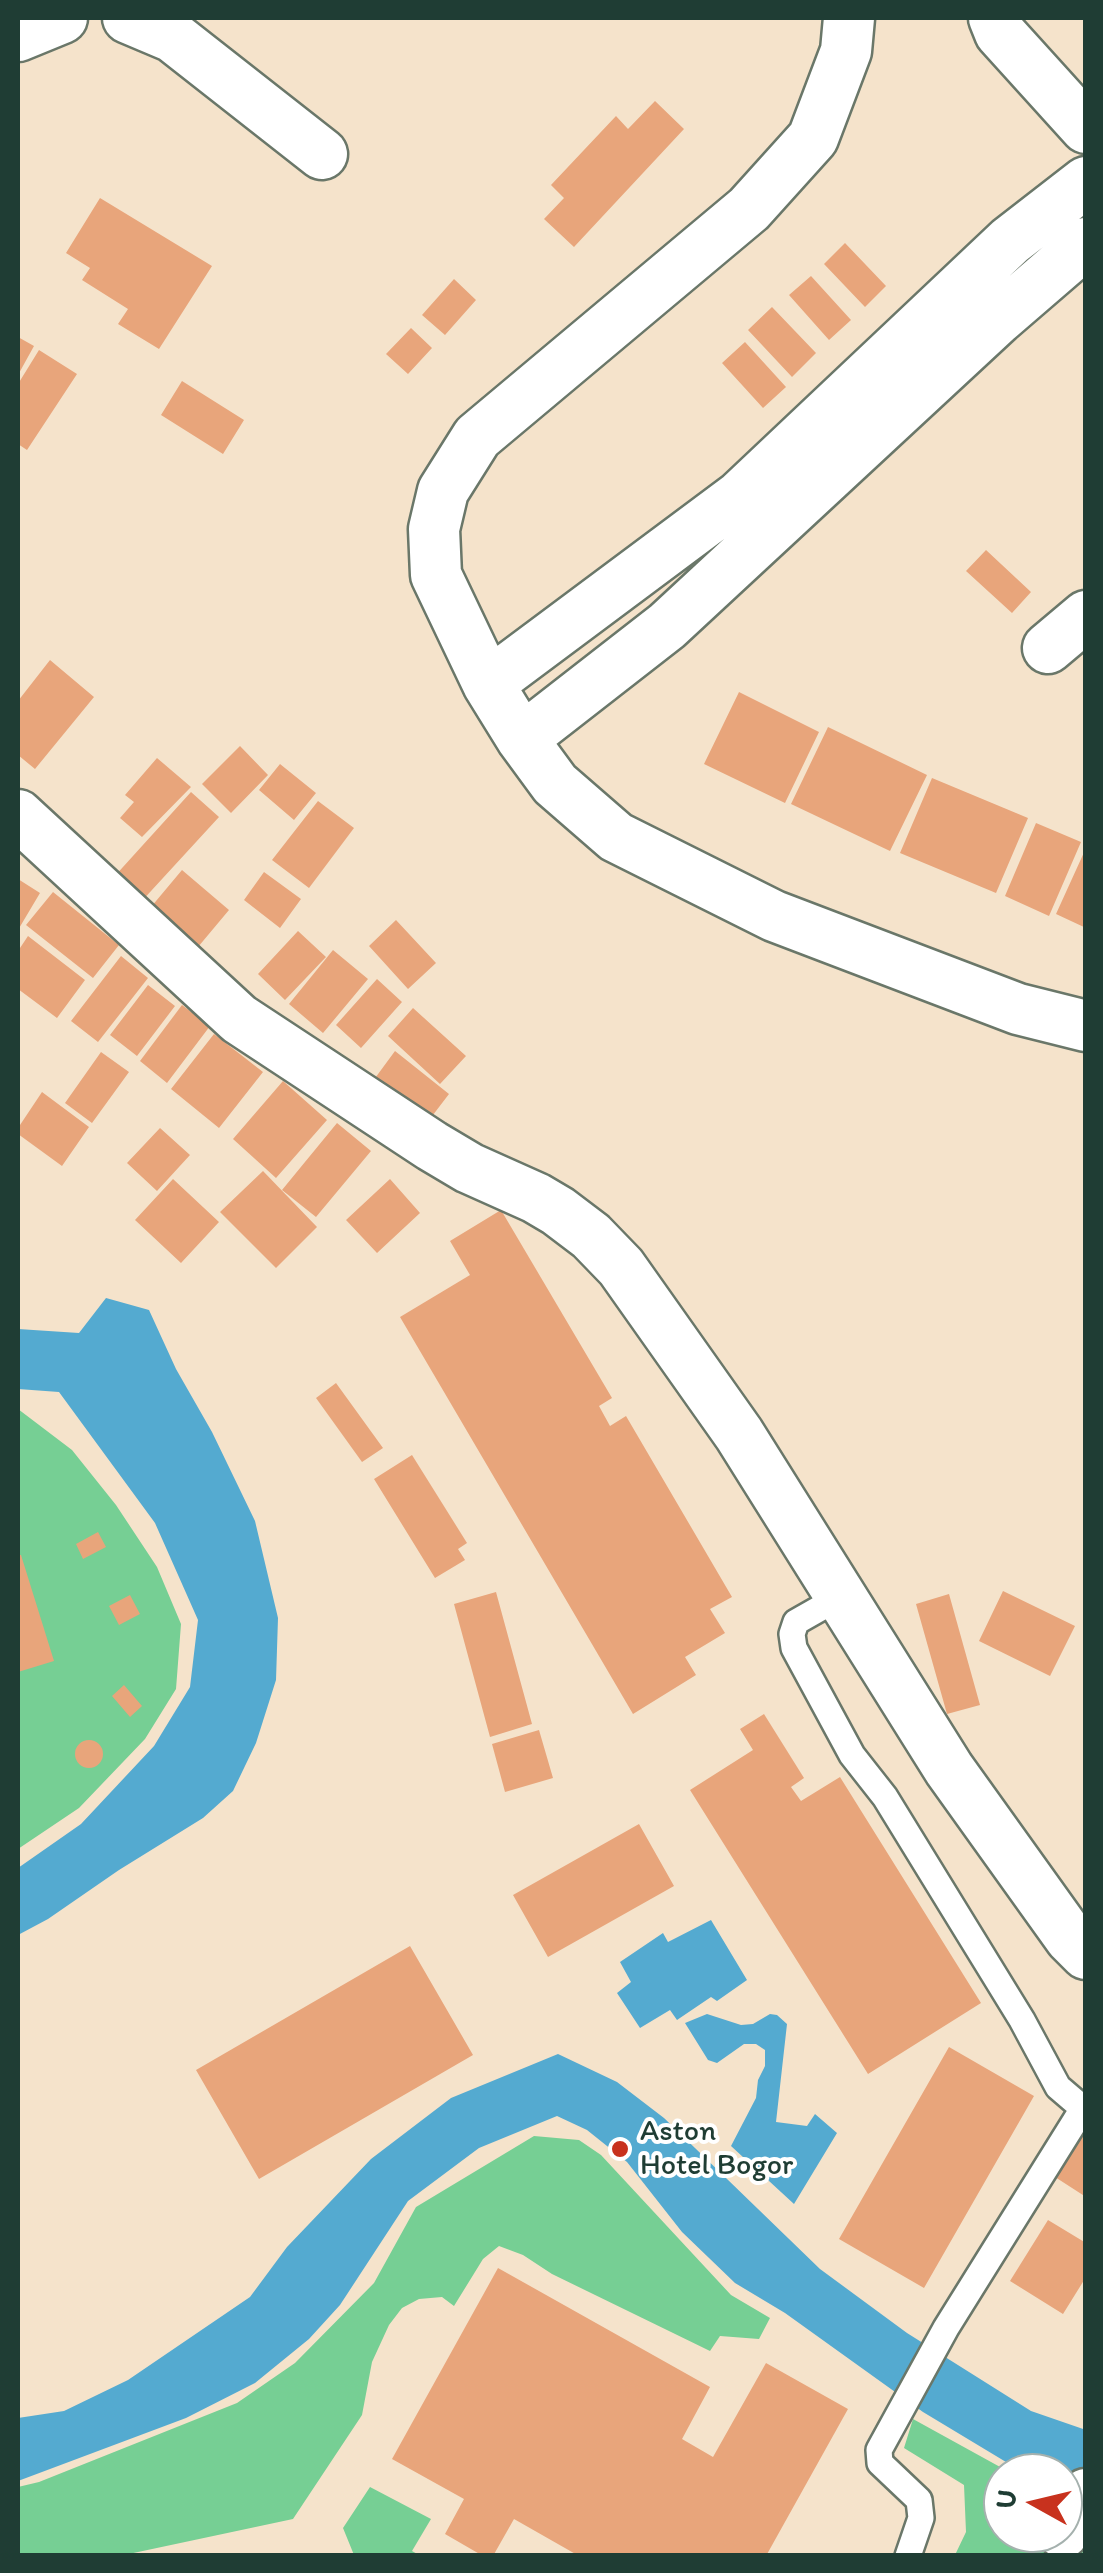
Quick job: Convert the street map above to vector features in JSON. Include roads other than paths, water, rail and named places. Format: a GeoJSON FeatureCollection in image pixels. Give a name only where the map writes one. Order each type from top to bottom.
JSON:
{"type":"FeatureCollection","features":[{"type":"Feature","properties":{"kind":"street"},"geometry":{"type":"LineString","coordinates":[[18,36],[62,18]]}},
{"type":"Feature","properties":{"kind":"street"},"geometry":{"type":"LineString","coordinates":[[128,18],[173,37],[322,154]]}},
{"type":"Feature","properties":{"kind":"street"},"geometry":{"type":"LineString","coordinates":[[848,18],[846,51],[813,138],[749,210],[477,436],[442,491],[434,529],[436,575],[488,684],[522,739],[556,784],[616,837],[774,916],[1018,1008],[1086,1026]]}},
{"type":"Feature","properties":{"kind":"street"},"geometry":{"type":"LineString","coordinates":[[994,18],[1000,33],[1086,128]]}},
{"type":"Feature","properties":{"kind":"street"},"geometry":{"type":"LineString","coordinates":[[488,684],[740,496],[1010,241],[1086,182]]}},
{"type":"Feature","properties":{"kind":"street"},"geometry":{"type":"LineString","coordinates":[[522,739],[667,626],[1086,243]]}},
{"type":"Feature","properties":{"kind":"street"},"geometry":{"type":"LineString","coordinates":[[916,329],[952,362]]}},
{"type":"Feature","properties":{"kind":"street"},"geometry":{"type":"LineString","coordinates":[[808,430],[841,467]]}},
{"type":"Feature","properties":{"kind":"street"},"geometry":{"type":"LineString","coordinates":[[626,581],[667,626]]}},
{"type":"Feature","properties":{"kind":"street"},"geometry":{"type":"LineString","coordinates":[[1048,648],[1086,616]]}},
{"type":"Feature","properties":{"kind":"street"},"geometry":{"type":"LineString","coordinates":[[18,814],[239,1019],[469,1168],[536,1198],[590,1236],[621,1266],[738,1434],[949,1769],[1070,1938],[1086,1954]]}},
{"type":"Feature","properties":{"kind":"lane"},"geometry":{"type":"LineString","coordinates":[[840,1597],[796,1622],[792,1634],[794,1648],[852,1755],[894,1813],[1022,2020],[1058,2087],[1084,2110],[946,2328],[879,2450],[880,2462],[919,2500],[921,2518],[908,2556]]}},
{"type":"Feature","properties":{"kind":"water"},"geometry":{"type":"Polygon","coordinates":[[[106,1298],[149,1310],[255,1521],[278,1618],[276,1680],[256,1743],[233,1791],[203,1818],[18,1935],[18,1868],[81,1824],[154,1746],[190,1687],[198,1620],[155,1523],[59,1392],[18,1389],[18,1329],[79,1333],[106,1298]]]}},
{"type":"Feature","properties":{"kind":"water"},"geometry":{"type":"Polygon","coordinates":[[[711,1920],[747,1980],[717,2001],[711,1997],[677,2020],[670,2010],[640,2028],[617,1993],[631,1982],[620,1962],[663,1933],[668,1942],[711,1920]]]}},
{"type":"Feature","properties":{"kind":"water"},"geometry":{"type":"Polygon","coordinates":[[[707,2014],[741,2025],[753,2024],[770,2014],[787,2024],[776,2122],[807,2126],[815,2114],[837,2133],[794,2204],[731,2146],[756,2098],[765,2050],[756,2044],[744,2044],[717,2063],[708,2060],[685,2023],[707,2014]]]}},
{"type":"Feature","properties":{"kind":"water"},"geometry":{"type":"Polygon","coordinates":[[[558,2054],[617,2082],[664,2118],[820,2269],[907,2333],[1031,2411],[1086,2430],[1085,2491],[1083,2453],[991,2453],[923,2412],[785,2313],[735,2283],[682,2232],[627,2162],[587,2130],[557,2116],[479,2148],[408,2201],[340,2305],[309,2339],[255,2383],[186,2418],[18,2481],[18,2418],[64,2411],[128,2380],[250,2297],[287,2247],[371,2159],[451,2098],[558,2054]]]}},
{"type":"Feature","properties":{"kind":"place","name":"Aston Hotel Bogor"},"geometry":{"type":"Point","coordinates":[620,2149]}}]}
